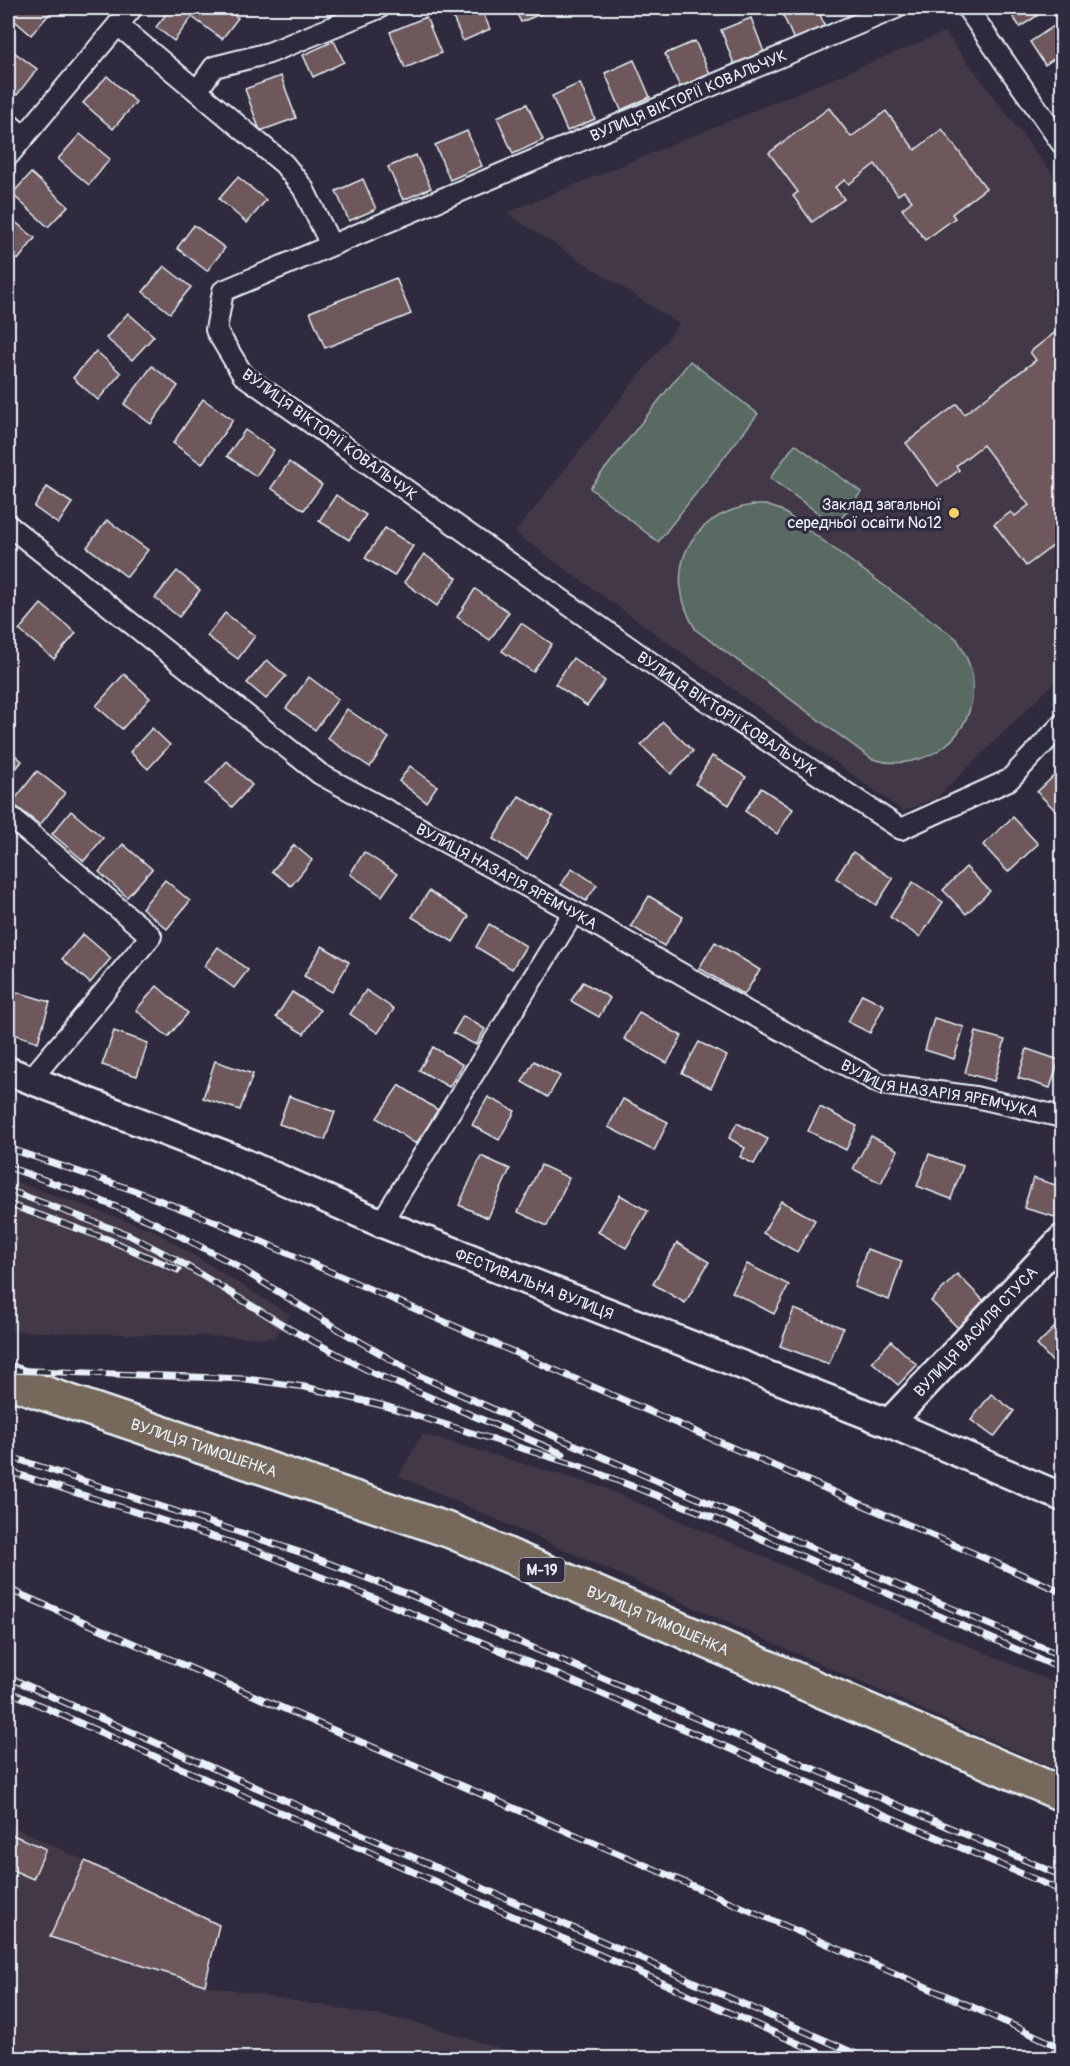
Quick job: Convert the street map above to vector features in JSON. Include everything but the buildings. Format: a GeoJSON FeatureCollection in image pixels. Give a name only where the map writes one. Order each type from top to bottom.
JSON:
{"type":"FeatureCollection","features":[{"type":"Feature","properties":{"kind":"highway","name":"ВУЛИЦЯ ТИМОШЕНКА"},"geometry":{"type":"LineString","coordinates":[[8,1382],[451,1531],[1062,1794]]}},
{"type":"Feature","properties":{"kind":"street"},"geometry":{"type":"LineString","coordinates":[[8,156],[132,8]]}},
{"type":"Feature","properties":{"kind":"street"},"geometry":{"type":"LineString","coordinates":[[197,91],[214,67],[269,53],[379,8]]}},
{"type":"Feature","properties":{"kind":"street","name":"ВУЛИЦЯ ВІКТОРІЇ КОВАЛЬЧУК"},"geometry":{"type":"LineString","coordinates":[[896,8],[223,291],[216,330],[243,375],[674,679],[901,829],[1009,780],[1062,724]]}},
{"type":"Feature","properties":{"kind":"street"},"geometry":{"type":"LineString","coordinates":[[967,8],[1061,138]]}},
{"type":"Feature","properties":{"kind":"street"},"geometry":{"type":"LineString","coordinates":[[118,25],[284,164],[303,188],[331,245]]}},
{"type":"Feature","properties":{"kind":"street"},"geometry":{"type":"LineString","coordinates":[[8,123],[24,137]]}},
{"type":"Feature","properties":{"kind":"street","name":"ВУЛИЦЯ НАЗАРІЯ ЯРЕМЧУКА"},"geometry":{"type":"LineString","coordinates":[[8,525],[320,774],[881,1084],[975,1097],[1062,1117]]}},
{"type":"Feature","properties":{"kind":"street"},"geometry":{"type":"LineString","coordinates":[[8,815],[151,936],[19,1075]]}},
{"type":"Feature","properties":{"kind":"street"},"geometry":{"type":"LineString","coordinates":[[381,1223],[573,912]]}},
{"type":"Feature","properties":{"kind":"street","name":"ФЕСТИВАЛЬНА ВУЛИЦЯ"},"geometry":{"type":"LineString","coordinates":[[19,1075],[233,1158],[381,1223],[889,1423],[1062,1497]]}},
{"type":"Feature","properties":{"kind":"street","name":"ВУЛИЦЯ ВАСИЛЯ СТУСА"},"geometry":{"type":"LineString","coordinates":[[889,1423],[1062,1239]]}},
{"type":"Feature","properties":{"kind":"shaded area"},"geometry":{"type":"Polygon","coordinates":[[[945,32],[1062,187],[1062,675],[937,798],[903,811],[515,533],[679,324],[506,213],[945,32]],[[717,516],[698,533],[681,567],[680,592],[696,630],[858,749],[913,762],[936,753],[955,736],[968,714],[957,639],[800,523],[717,516]]]}},
{"type":"Feature","properties":{"kind":"shaded area"},"geometry":{"type":"Polygon","coordinates":[[[8,1179],[153,1230],[290,1315],[275,1338],[8,1331],[8,1179]]]}},
{"type":"Feature","properties":{"kind":"shaded area"},"geometry":{"type":"Polygon","coordinates":[[[422,1434],[602,1487],[1062,1686],[1062,1772],[399,1476],[422,1434]]]}},
{"type":"Feature","properties":{"kind":"shaded area"},"geometry":{"type":"Polygon","coordinates":[[[8,1824],[219,1925],[205,1985],[415,2022],[531,2058],[8,2058],[8,1824]]]}},
{"type":"Feature","properties":{"kind":"green space"},"geometry":{"type":"Polygon","coordinates":[[[690,361],[758,414],[658,542],[590,488],[690,361]]]}},
{"type":"Feature","properties":{"kind":"green space"},"geometry":{"type":"Polygon","coordinates":[[[795,444],[861,492],[836,526],[770,478],[795,444]]]}},
{"type":"Feature","properties":{"kind":"green space"},"geometry":{"type":"Polygon","coordinates":[[[753,505],[766,505],[781,510],[957,639],[970,668],[972,699],[967,717],[957,733],[944,746],[929,756],[911,761],[892,762],[872,759],[696,630],[686,609],[681,588],[681,568],[687,550],[697,534],[711,521],[730,511],[753,505]]]}},
{"type":"Feature","properties":{"kind":"railway"},"geometry":{"type":"LineString","coordinates":[[8,1148],[133,1190],[221,1224],[1062,1592]]}},
{"type":"Feature","properties":{"kind":"railway"},"geometry":{"type":"LineString","coordinates":[[8,1167],[87,1195],[155,1223],[232,1263],[343,1332],[418,1375],[1062,1656]]}},
{"type":"Feature","properties":{"kind":"railway"},"geometry":{"type":"LineString","coordinates":[[8,1190],[129,1235],[175,1259],[290,1329],[373,1373],[563,1454]]}},
{"type":"Feature","properties":{"kind":"railway"},"geometry":{"type":"LineString","coordinates":[[8,1204],[107,1239],[178,1270]]}},
{"type":"Feature","properties":{"kind":"railway"},"geometry":{"type":"LineString","coordinates":[[8,1370],[246,1379],[305,1387],[385,1406],[579,1466],[695,1510],[1062,1669]]}},
{"type":"Feature","properties":{"kind":"railway"},"geometry":{"type":"LineString","coordinates":[[8,1456],[302,1553],[408,1594],[1062,1876]]}},
{"type":"Feature","properties":{"kind":"railway"},"geometry":{"type":"LineString","coordinates":[[8,1471],[257,1551],[460,1633],[1062,1891]]}},
{"type":"Feature","properties":{"kind":"railway"},"geometry":{"type":"LineString","coordinates":[[8,1589],[977,2009],[1062,2048]]}},
{"type":"Feature","properties":{"kind":"railway"},"geometry":{"type":"LineString","coordinates":[[8,1677],[865,2058]]}},
{"type":"Feature","properties":{"kind":"railway"},"geometry":{"type":"LineString","coordinates":[[8,1691],[831,2058]]}},
{"type":"Feature","properties":{"kind":"place","name":"Заклад загальної середньої освіти №12"},"geometry":{"type":"Point","coordinates":[954,513]}}]}
